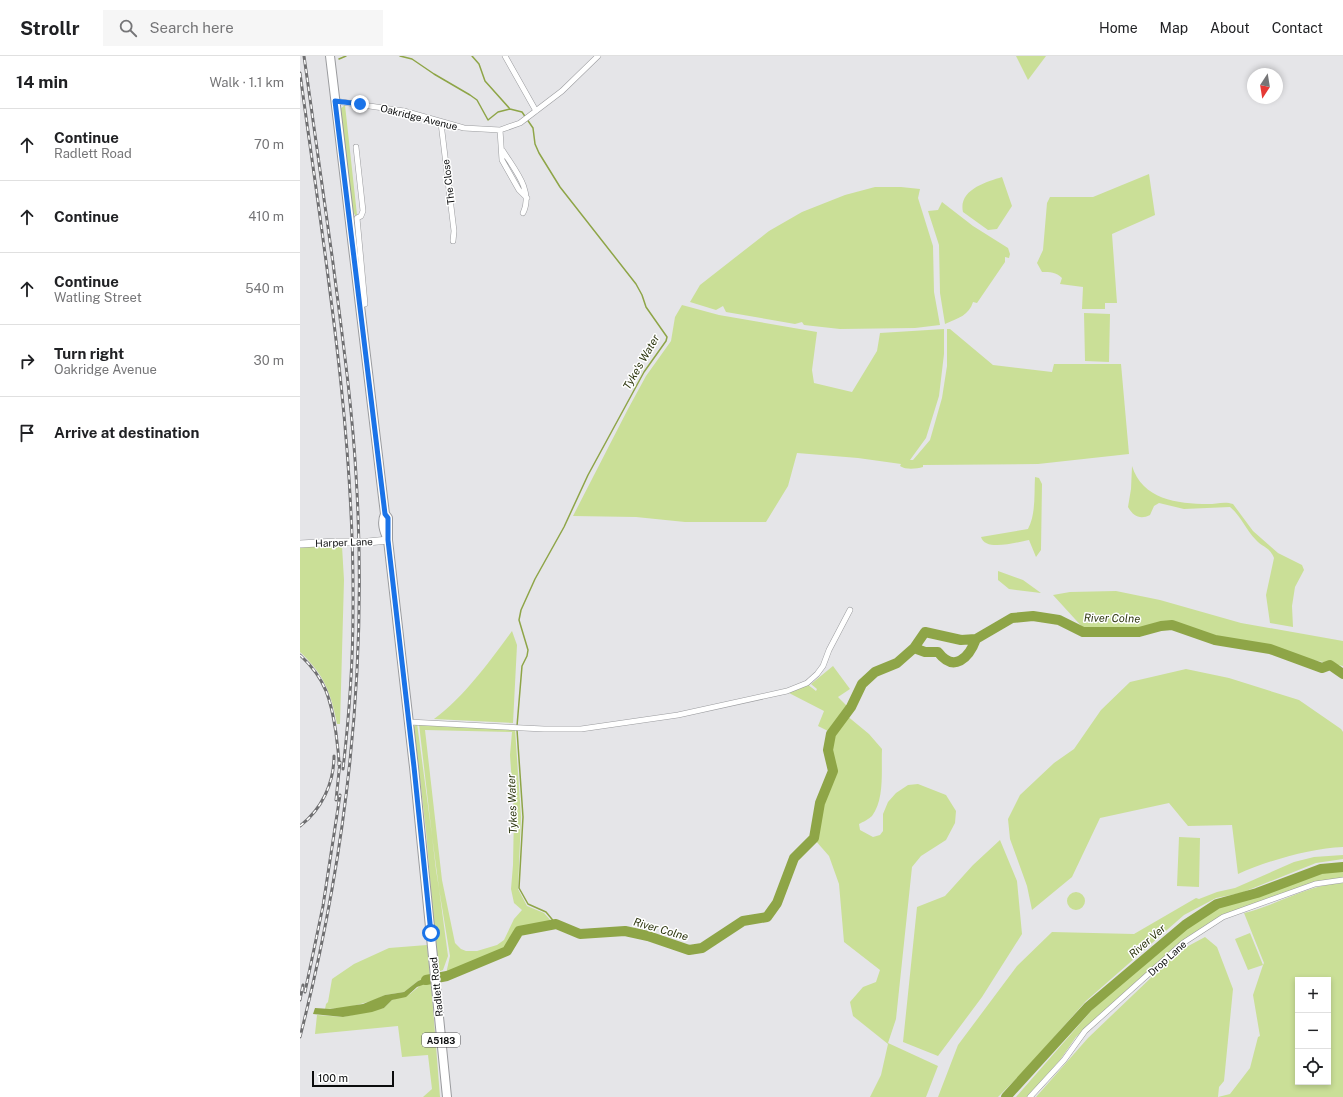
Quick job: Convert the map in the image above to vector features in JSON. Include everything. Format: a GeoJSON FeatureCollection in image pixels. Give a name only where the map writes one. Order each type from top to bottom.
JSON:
{"type":"FeatureCollection","features":[{"type":"Feature","properties":{"kind":"main road","name":"A5183"},"geometry":{"type":"LineString","coordinates":[[330,56],[335,101],[353,218],[358,305],[385,514],[388,518],[388,540],[409,722]]}},
{"type":"Feature","properties":{"kind":"main road","name":"Harper Lane"},"geometry":{"type":"LineString","coordinates":[[300,544],[388,540]]}},
{"type":"Feature","properties":{"kind":"main road","name":"Radlett Road"},"geometry":{"type":"LineString","coordinates":[[409,722],[426,876],[447,1097]]}},
{"type":"Feature","properties":{"kind":"street"},"geometry":{"type":"LineString","coordinates":[[505,56],[536,111]]}},
{"type":"Feature","properties":{"kind":"street","name":"Oakridge Avenue"},"geometry":{"type":"LineString","coordinates":[[335,101],[404,111],[441,123],[464,128],[500,130],[514,125],[536,111],[562,91],[598,56]]}},
{"type":"Feature","properties":{"kind":"street","name":"The Close"},"geometry":{"type":"LineString","coordinates":[[441,123],[454,231],[453,241]]}},
{"type":"Feature","properties":{"kind":"street"},"geometry":{"type":"LineString","coordinates":[[500,130],[502,151],[522,182],[527,198],[523,213]]}},
{"type":"Feature","properties":{"kind":"street"},"geometry":{"type":"LineString","coordinates":[[353,218],[361,216],[363,211],[356,147]]}},
{"type":"Feature","properties":{"kind":"street"},"geometry":{"type":"LineString","coordinates":[[409,722],[518,727],[544,730],[587,728],[678,715],[787,691],[807,682],[817,674],[823,666],[829,650],[850,610]]}},
{"type":"Feature","properties":{"kind":"street","name":"Drop Lane"},"geometry":{"type":"LineString","coordinates":[[1030,1097],[1064,1060],[1085,1031],[1183,943],[1223,917],[1315,884],[1343,880]]}},
{"type":"Feature","properties":{"kind":"shaded area"},"geometry":{"type":"Polygon","coordinates":[[[1016,56],[1046,56],[1028,80],[1016,56]]]}},
{"type":"Feature","properties":{"kind":"shaded area"},"geometry":{"type":"Polygon","coordinates":[[[345,105],[356,216],[353,212],[340,109],[345,105]]]}},
{"type":"Feature","properties":{"kind":"shaded area"},"geometry":{"type":"Polygon","coordinates":[[[1149,174],[1155,215],[1112,234],[1117,303],[1105,303],[1105,309],[1082,309],[1083,287],[1060,284],[1062,278],[1060,276],[1055,273],[1042,272],[1037,263],[1043,250],[1047,203],[1050,197],[1093,197],[1149,174]]]}},
{"type":"Feature","properties":{"kind":"shaded area"},"geometry":{"type":"Polygon","coordinates":[[[1002,177],[1012,206],[997,229],[988,230],[963,212],[963,204],[965,198],[975,188],[988,181],[1002,177]]]}},
{"type":"Feature","properties":{"kind":"shaded area"},"geometry":{"type":"Polygon","coordinates":[[[875,187],[920,189],[918,198],[933,246],[934,292],[940,325],[915,328],[840,329],[804,325],[802,322],[795,324],[726,312],[723,306],[716,310],[690,302],[700,285],[769,231],[802,212],[845,195],[875,187]]]}},
{"type":"Feature","properties":{"kind":"shaded area"},"geometry":{"type":"Polygon","coordinates":[[[942,202],[973,226],[1008,248],[1010,254],[1009,258],[1005,257],[1005,262],[977,303],[973,302],[966,313],[945,324],[940,293],[939,245],[928,211],[938,210],[942,202]]]}},
{"type":"Feature","properties":{"kind":"shaded area"},"geometry":{"type":"Polygon","coordinates":[[[682,305],[719,315],[817,332],[812,370],[814,383],[852,392],[877,351],[880,333],[944,329],[944,354],[939,396],[926,438],[910,460],[913,460],[930,440],[942,398],[947,366],[947,329],[950,329],[993,365],[1052,372],[1054,364],[1121,364],[1129,454],[1038,464],[923,465],[923,467],[911,469],[900,466],[901,464],[858,458],[797,453],[788,486],[766,522],[685,522],[636,517],[573,516],[646,376],[671,341],[675,317],[682,305]]]}},
{"type":"Feature","properties":{"kind":"shaded area"},"geometry":{"type":"Polygon","coordinates":[[[1084,313],[1110,314],[1109,362],[1085,361],[1084,313]]]}},
{"type":"Feature","properties":{"kind":"shaded area"},"geometry":{"type":"Polygon","coordinates":[[[1132,466],[1137,477],[1144,486],[1152,493],[1162,497],[1184,503],[1233,504],[1253,531],[1278,553],[1302,565],[1304,570],[1295,587],[1292,606],[1293,627],[1270,623],[1266,595],[1274,558],[1268,549],[1252,536],[1230,507],[1184,509],[1159,503],[1154,506],[1150,515],[1143,517],[1137,516],[1132,513],[1128,507],[1131,489],[1132,466]]]}},
{"type":"Feature","properties":{"kind":"shaded area"},"geometry":{"type":"Polygon","coordinates":[[[1035,477],[1039,478],[1042,484],[1041,550],[1036,557],[1029,540],[1002,545],[988,544],[984,542],[981,537],[1028,529],[1031,523],[1033,510],[1035,477]]]}},
{"type":"Feature","properties":{"kind":"shaded area"},"geometry":{"type":"Polygon","coordinates":[[[342,546],[344,580],[340,724],[337,724],[329,693],[321,676],[300,652],[300,547],[342,546]]]}},
{"type":"Feature","properties":{"kind":"shaded area"},"geometry":{"type":"Polygon","coordinates":[[[998,571],[1023,580],[1041,593],[1009,589],[998,580],[998,571]]]}},
{"type":"Feature","properties":{"kind":"shaded area"},"geometry":{"type":"Polygon","coordinates":[[[1116,591],[1160,600],[1241,623],[1343,641],[1343,666],[1303,658],[1279,650],[1215,638],[1178,625],[1169,624],[1139,631],[1085,630],[1053,595],[1070,592],[1116,591]]]}},
{"type":"Feature","properties":{"kind":"shaded area"},"geometry":{"type":"Polygon","coordinates":[[[512,631],[517,645],[513,723],[434,719],[466,689],[512,631]]]}},
{"type":"Feature","properties":{"kind":"shaded area"},"geometry":{"type":"Polygon","coordinates":[[[833,666],[850,689],[838,697],[849,708],[830,732],[818,726],[824,711],[789,693],[807,684],[816,691],[817,689],[811,684],[833,666]]]}},
{"type":"Feature","properties":{"kind":"shaded area"},"geometry":{"type":"Polygon","coordinates":[[[1186,669],[1229,678],[1299,700],[1341,729],[1343,732],[1343,847],[1317,850],[1289,856],[1262,864],[1238,874],[1232,825],[1188,826],[1169,803],[1100,818],[1072,877],[1032,910],[1027,886],[1010,839],[1008,819],[1020,795],[1054,763],[1074,749],[1101,710],[1130,682],[1186,669]]]}},
{"type":"Feature","properties":{"kind":"shaded area"},"geometry":{"type":"Polygon","coordinates":[[[846,715],[869,734],[882,749],[882,784],[879,801],[872,816],[859,824],[860,830],[873,837],[880,835],[883,831],[883,814],[888,802],[896,793],[908,785],[918,784],[946,795],[956,811],[955,823],[946,840],[921,856],[912,867],[896,1019],[888,1043],[938,1066],[926,1097],[870,1097],[881,1075],[888,1044],[853,1016],[850,1002],[863,987],[876,982],[880,970],[844,942],[839,884],[829,856],[815,840],[819,818],[835,772],[830,752],[832,734],[846,715]]]}},
{"type":"Feature","properties":{"kind":"shaded area"},"geometry":{"type":"Polygon","coordinates":[[[417,723],[448,956],[443,970],[438,972],[426,831],[414,727],[417,723]]]}},
{"type":"Feature","properties":{"kind":"shaded area"},"geometry":{"type":"Polygon","coordinates":[[[419,724],[515,729],[521,817],[518,889],[527,906],[544,913],[553,923],[518,930],[506,951],[446,974],[450,956],[436,870],[419,724]],[[425,730],[442,880],[455,943],[461,949],[466,951],[477,951],[497,945],[504,940],[514,919],[522,910],[514,903],[511,889],[514,812],[510,755],[512,732],[425,730]]]}},
{"type":"Feature","properties":{"kind":"shaded area"},"geometry":{"type":"Polygon","coordinates":[[[1179,837],[1200,838],[1199,887],[1177,886],[1179,837]]]}},
{"type":"Feature","properties":{"kind":"shaded area"},"geometry":{"type":"Polygon","coordinates":[[[1000,840],[1017,881],[1022,934],[982,997],[938,1056],[903,1042],[917,907],[945,896],[973,865],[1000,840]]]}},
{"type":"Feature","properties":{"kind":"shaded area"},"geometry":{"type":"Polygon","coordinates":[[[1343,855],[1343,859],[1316,863],[1241,893],[1216,898],[1184,915],[1086,1001],[1024,1071],[998,1097],[938,1097],[958,1045],[1017,966],[1052,932],[1134,934],[1196,898],[1199,899],[1217,892],[1235,888],[1294,862],[1314,857],[1343,855]]]}},
{"type":"Feature","properties":{"kind":"shaded area"},"geometry":{"type":"Polygon","coordinates":[[[1343,869],[1343,879],[1326,881],[1223,916],[1156,966],[1116,1000],[1076,1037],[1060,1060],[1027,1097],[1016,1097],[1092,1010],[1163,946],[1199,917],[1217,907],[1321,871],[1343,869]]]}},
{"type":"Feature","properties":{"kind":"shaded area"},"geometry":{"type":"Polygon","coordinates":[[[1343,883],[1343,1097],[1218,1097],[1230,1094],[1250,1068],[1258,1037],[1260,1036],[1253,995],[1264,963],[1244,913],[1318,887],[1343,883]]]}},
{"type":"Feature","properties":{"kind":"shaded area"},"geometry":{"type":"Polygon","coordinates":[[[1076,892],[1082,895],[1085,901],[1082,907],[1076,910],[1070,907],[1067,901],[1070,895],[1076,892]]]}},
{"type":"Feature","properties":{"kind":"shaded area"},"geometry":{"type":"Polygon","coordinates":[[[1250,933],[1263,965],[1248,970],[1235,939],[1250,933]]]}},
{"type":"Feature","properties":{"kind":"shaded area"},"geometry":{"type":"Polygon","coordinates":[[[1205,937],[1217,947],[1233,989],[1224,1081],[1219,1087],[1218,1097],[1036,1097],[1088,1038],[1179,951],[1205,937]]]}},
{"type":"Feature","properties":{"kind":"shaded area"},"geometry":{"type":"Polygon","coordinates":[[[427,945],[430,976],[418,981],[404,992],[385,995],[375,1000],[346,1008],[325,1009],[328,1002],[332,979],[354,964],[389,948],[427,945]]]}},
{"type":"Feature","properties":{"kind":"shaded area"},"geometry":{"type":"Polygon","coordinates":[[[430,976],[431,982],[417,987],[406,997],[392,1000],[384,1008],[372,1012],[343,1017],[313,1014],[315,1008],[330,1009],[363,1004],[385,995],[404,992],[418,981],[430,976]]]}},
{"type":"Feature","properties":{"kind":"shaded area"},"geometry":{"type":"Polygon","coordinates":[[[431,982],[440,1097],[423,1097],[432,1089],[428,1055],[402,1057],[398,1026],[315,1034],[317,1015],[343,1017],[384,1008],[392,1000],[410,994],[422,984],[431,982]]]}},
{"type":"Feature","properties":{"kind":"waterway"},"geometry":{"type":"LineString","coordinates":[[339,59],[346,56]]}},
{"type":"Feature","properties":{"kind":"waterway"},"geometry":{"type":"LineString","coordinates":[[400,56],[412,59],[477,100],[488,120],[498,112],[510,109]]}},
{"type":"Feature","properties":{"kind":"waterway","name":"Tyke's Water"},"geometry":{"type":"LineString","coordinates":[[472,56],[479,64],[485,81],[510,109],[522,112],[533,128],[535,144],[539,153],[560,187],[636,284],[646,307],[667,337],[666,341],[644,372],[588,475],[564,527],[535,579],[521,610],[519,620],[528,650],[522,666],[517,726]]}},
{"type":"Feature","properties":{"kind":"waterway","name":"River Colne"},"geometry":{"type":"LineString","coordinates":[[426,980],[447,976],[507,951],[519,931],[556,924],[580,934],[625,931],[648,936],[689,950],[702,948],[743,921],[767,917],[777,903],[794,858],[814,838],[820,803],[833,771],[828,750],[831,734],[851,707],[862,684],[875,672],[897,663],[914,648],[925,632],[961,640],[976,639],[1012,618],[1033,616],[1059,620],[1083,632],[1139,632],[1161,626],[1172,625],[1215,640],[1270,649],[1322,668],[1330,665],[1343,674]]}},
{"type":"Feature","properties":{"kind":"waterway","name":"River Colne"},"geometry":{"type":"LineString","coordinates":[[914,648],[925,652],[938,652],[950,662],[955,662],[965,657],[976,639]]}},
{"type":"Feature","properties":{"kind":"waterway","name":"Tykes Water"},"geometry":{"type":"LineString","coordinates":[[517,730],[523,817],[519,888],[528,904],[546,912],[556,924]]}},
{"type":"Feature","properties":{"kind":"waterway","name":"River Ver"},"geometry":{"type":"LineString","coordinates":[[1006,1097],[1088,1007],[1185,925],[1217,904],[1257,893],[1321,869],[1343,867]]}},
{"type":"Feature","properties":{"kind":"railway"},"geometry":{"type":"LineString","coordinates":[[300,1037],[330,899],[342,829],[356,688],[359,617],[359,546],[352,422],[333,263],[304,56]]}},
{"type":"Feature","properties":{"kind":"railway"},"geometry":{"type":"LineString","coordinates":[[300,73],[328,274],[349,476],[352,544],[353,631],[350,690],[343,769]]}},
{"type":"Feature","properties":{"kind":"railway"},"geometry":{"type":"LineString","coordinates":[[300,655],[316,673],[326,691],[332,710],[339,765]]}},
{"type":"Feature","properties":{"kind":"railway"},"geometry":{"type":"LineString","coordinates":[[300,826],[315,812],[325,795],[332,776],[334,756]]}},
{"type":"Feature","properties":{"kind":"railway"},"geometry":{"type":"LineString","coordinates":[[336,800],[340,762]]}},
{"type":"Feature","properties":{"kind":"railway"},"geometry":{"type":"LineString","coordinates":[[305,992],[323,906],[340,795]]}},
{"type":"Feature","properties":{"kind":"railway"},"geometry":{"type":"LineString","coordinates":[[300,1000],[303,985]]}},
{"type":"Feature","properties":{"kind":"route"},"geometry":{"type":"LineString","coordinates":[[360,104],[335,101],[347,191],[358,305],[385,514],[388,518],[388,540],[426,874],[431,933]]}}]}
